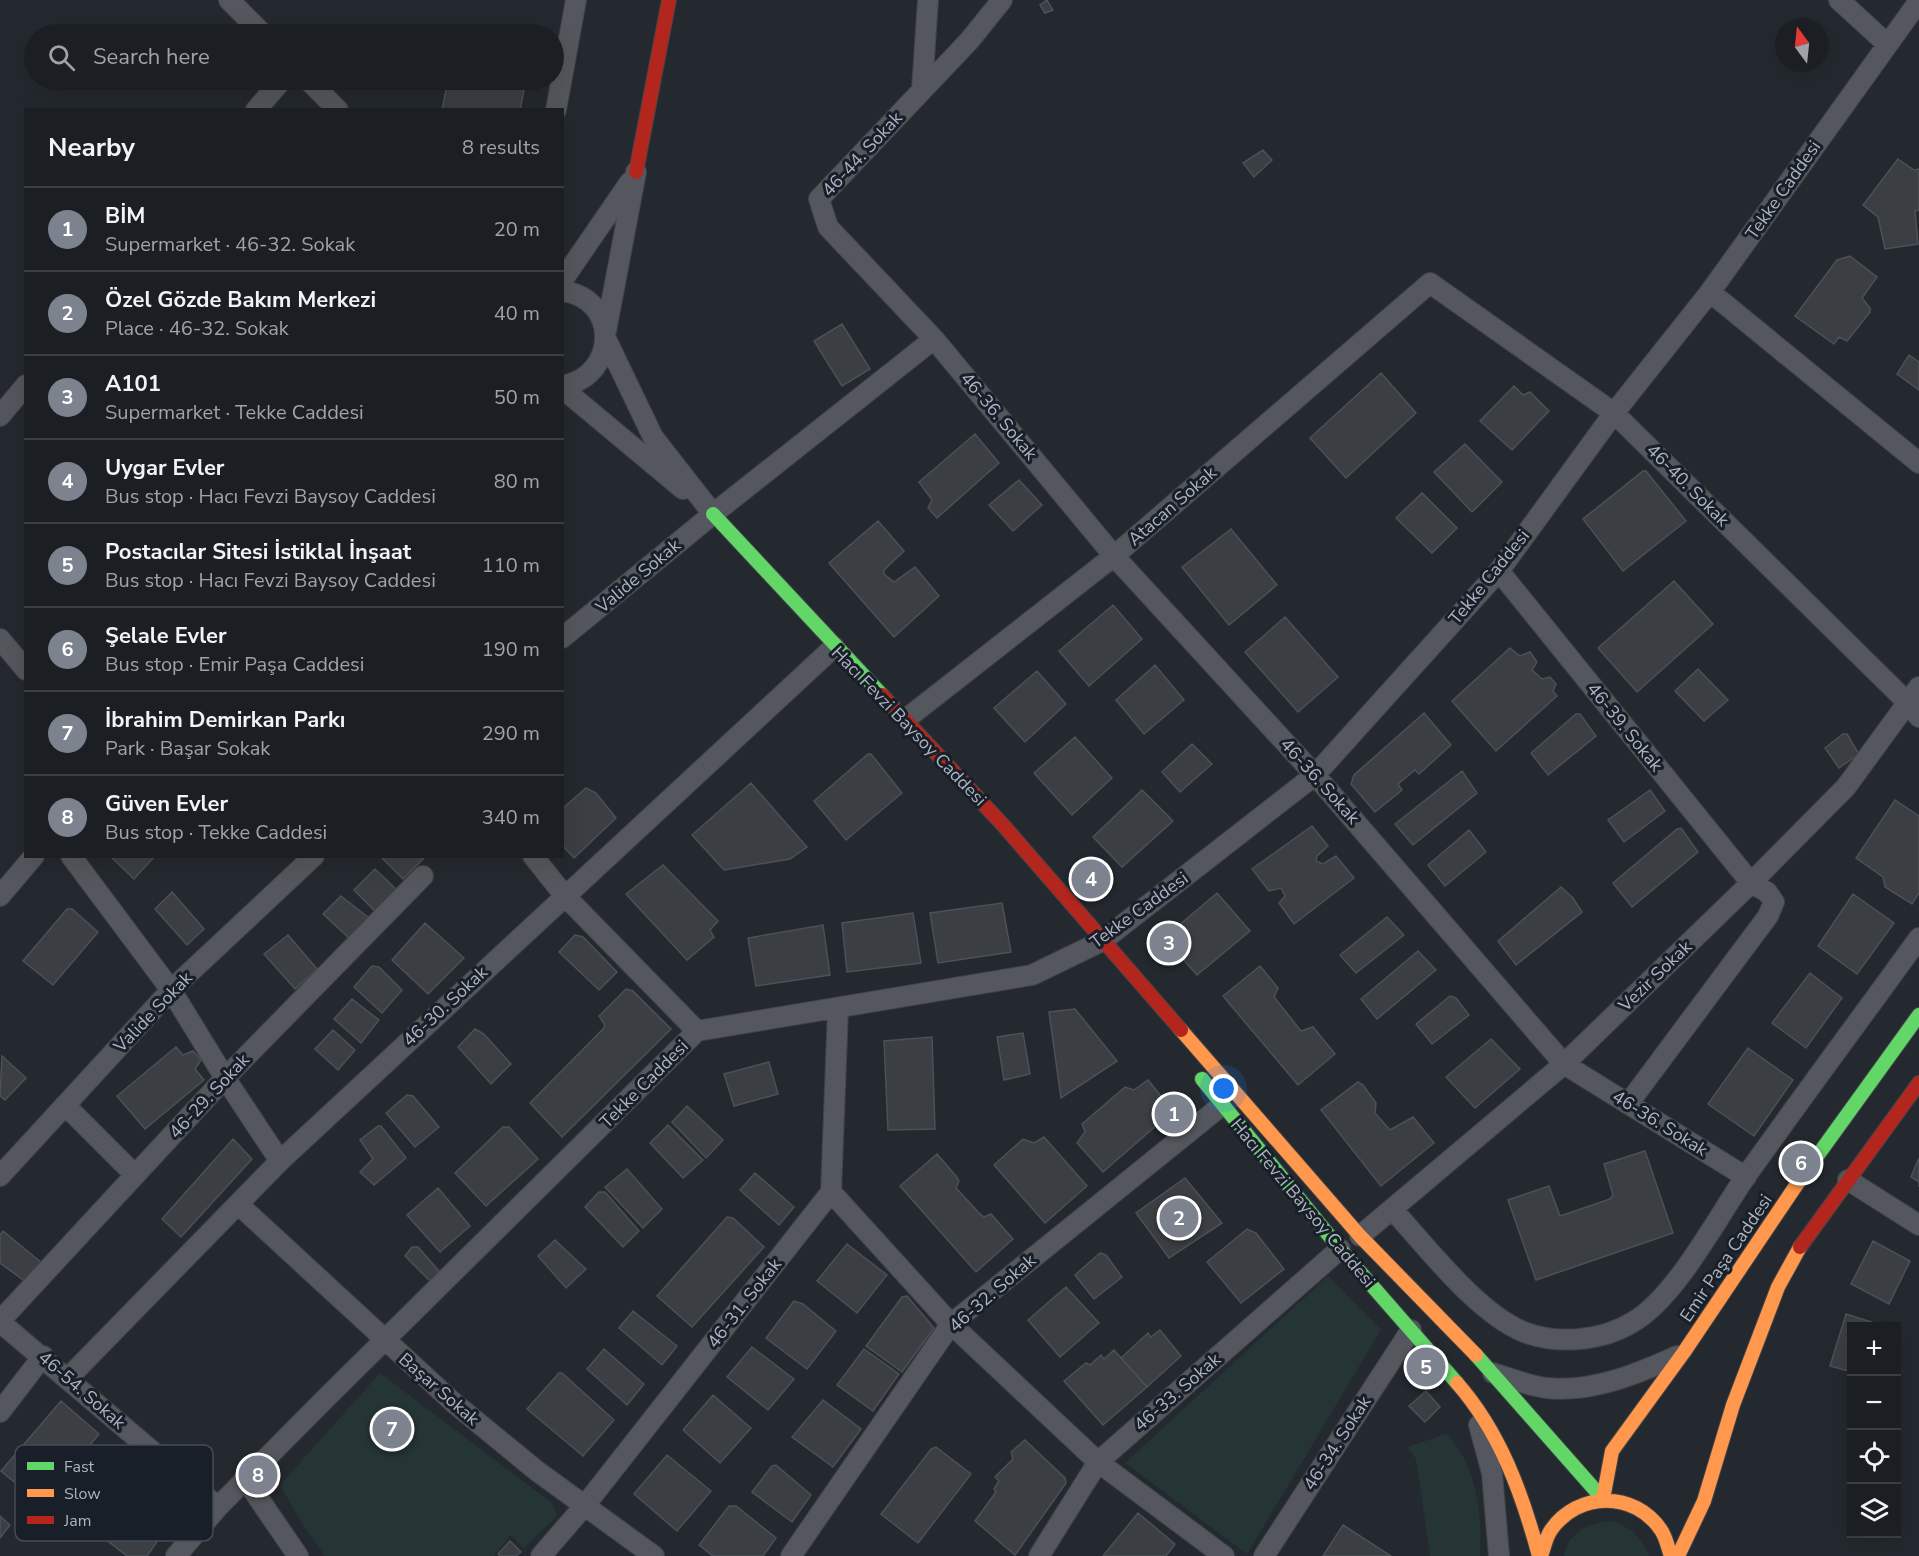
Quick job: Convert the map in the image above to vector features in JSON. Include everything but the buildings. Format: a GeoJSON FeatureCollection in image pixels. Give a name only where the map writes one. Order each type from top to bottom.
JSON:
{"type":"FeatureCollection","features":[{"type":"Feature","properties":{"kind":"street"},"geometry":{"type":"LineString","coordinates":[[564,66],[576,0]]}},
{"type":"Feature","properties":{"kind":"street"},"geometry":{"type":"LineString","coordinates":[[564,386],[577,382],[592,372],[602,357],[669,0]]}},
{"type":"Feature","properties":{"kind":"street"},"geometry":{"type":"LineString","coordinates":[[922,89],[928,0]]}},
{"type":"Feature","properties":{"kind":"street","name":"46-44. Sokak"},"geometry":{"type":"LineString","coordinates":[[934,339],[828,227],[819,199],[969,41],[1002,0]]}},
{"type":"Feature","properties":{"kind":"street"},"geometry":{"type":"LineString","coordinates":[[1839,0],[1886,43]]}},
{"type":"Feature","properties":{"kind":"street","name":"Tekke Caddesi"},"geometry":{"type":"LineString","coordinates":[[213,1513],[697,1031],[1032,975],[1102,941],[1315,775],[1499,571],[1614,412],[1710,292],[1886,43],[1919,1]]}},
{"type":"Feature","properties":{"kind":"street"},"geometry":{"type":"LineString","coordinates":[[238,3],[255,24]]}},
{"type":"Feature","properties":{"kind":"street"},"geometry":{"type":"LineString","coordinates":[[258,108],[273,90]]}},
{"type":"Feature","properties":{"kind":"street"},"geometry":{"type":"LineString","coordinates":[[318,90],[336,108]]}},
{"type":"Feature","properties":{"kind":"street"},"geometry":{"type":"LineString","coordinates":[[556,108],[560,90]]}},
{"type":"Feature","properties":{"kind":"street"},"geometry":{"type":"LineString","coordinates":[[564,278],[636,172]]}},
{"type":"Feature","properties":{"kind":"street","name":"46-40. Sokak"},"geometry":{"type":"LineString","coordinates":[[1430,283],[1614,412],[1915,702]]}},
{"type":"Feature","properties":{"kind":"street","name":"Atacan Sokak"},"geometry":{"type":"LineString","coordinates":[[906,719],[1114,556],[1430,283]]}},
{"type":"Feature","properties":{"kind":"street","name":"Hacı Fevzi Baysoy Caddesi"},"geometry":{"type":"LineString","coordinates":[[564,291],[578,294],[590,303],[600,316],[606,335],[653,437],[713,514],[834,647],[906,719],[1003,825],[1360,1236],[1493,1373],[1566,1460],[1604,1499]]}},
{"type":"Feature","properties":{"kind":"street"},"geometry":{"type":"LineString","coordinates":[[1710,292],[1919,463]]}},
{"type":"Feature","properties":{"kind":"street","name":"Valide Sokak"},"geometry":{"type":"LineString","coordinates":[[564,636],[713,514],[934,339]]}},
{"type":"Feature","properties":{"kind":"street","name":"46-36. Sokak"},"geometry":{"type":"LineString","coordinates":[[934,339],[1114,556],[1315,775],[1564,1064],[1746,1177]]}},
{"type":"Feature","properties":{"kind":"street"},"geometry":{"type":"LineString","coordinates":[[0,416],[24,387]]}},
{"type":"Feature","properties":{"kind":"street","name":"Hacı Fevzi Baysoy Caddesi"},"geometry":{"type":"LineString","coordinates":[[564,389],[713,514]]}},
{"type":"Feature","properties":{"kind":"street","name":"46-39. Sokak"},"geometry":{"type":"LineString","coordinates":[[1499,571],[1751,883],[1767,892],[1774,902],[1768,916],[1628,1104]]}},
{"type":"Feature","properties":{"kind":"street"},"geometry":{"type":"LineString","coordinates":[[0,639],[24,667]]}},
{"type":"Feature","properties":{"kind":"street","name":"46-30. Sokak"},"geometry":{"type":"LineString","coordinates":[[68,1378],[280,1161],[564,895],[834,647]]}},
{"type":"Feature","properties":{"kind":"street","name":"Vezir Sokak"},"geometry":{"type":"LineString","coordinates":[[1360,1236],[1564,1064],[1751,883],[1846,787],[1915,702]]}},
{"type":"Feature","properties":{"kind":"street"},"geometry":{"type":"LineString","coordinates":[[0,896],[32,858]]}},
{"type":"Feature","properties":{"kind":"street"},"geometry":{"type":"LineString","coordinates":[[72,858],[171,990],[280,1161]]}},
{"type":"Feature","properties":{"kind":"street","name":"Valide Sokak"},"geometry":{"type":"LineString","coordinates":[[0,1176],[171,990],[312,858]]}},
{"type":"Feature","properties":{"kind":"street"},"geometry":{"type":"LineString","coordinates":[[535,858],[564,895],[697,1031]]}},
{"type":"Feature","properties":{"kind":"street","name":"46-29. Sokak"},"geometry":{"type":"LineString","coordinates":[[0,1322],[225,1078],[423,876]]}},
{"type":"Feature","properties":{"kind":"street"},"geometry":{"type":"LineString","coordinates":[[1392,1209],[1477,1300],[1503,1322],[1525,1332],[1554,1338],[1580,1339],[1601,1337],[1634,1322],[1650,1309],[1678,1277],[1746,1177],[1919,938]]}},
{"type":"Feature","properties":{"kind":"street","name":"Hacı Fevzi Baysoy Caddesi"},"geometry":{"type":"LineString","coordinates":[[1102,941],[1221,1106],[1340,1249],[1471,1399],[1494,1430],[1529,1518],[1540,1556]]}},
{"type":"Feature","properties":{"kind":"street"},"geometry":{"type":"LineString","coordinates":[[837,1009],[831,1192],[951,1324],[1098,1462],[1224,1556]]}},
{"type":"Feature","properties":{"kind":"street","name":"Emir Paşa Caddesi"},"geometry":{"type":"LineString","coordinates":[[1604,1499],[1612,1451],[1684,1352],[1823,1145],[1919,1015]]}},
{"type":"Feature","properties":{"kind":"street"},"geometry":{"type":"LineString","coordinates":[[1678,1556],[1704,1501],[1733,1405],[1778,1287],[1802,1243],[1919,1083]]}},
{"type":"Feature","properties":{"kind":"street"},"geometry":{"type":"LineString","coordinates":[[65,1105],[135,1175]]}},
{"type":"Feature","properties":{"kind":"street","name":"46-32. Sokak"},"geometry":{"type":"LineString","coordinates":[[791,1556],[951,1324],[1221,1106]]}},
{"type":"Feature","properties":{"kind":"street"},"geometry":{"type":"LineString","coordinates":[[1848,1180],[1919,1225]]}},
{"type":"Feature","properties":{"kind":"street","name":"46-31. Sokak"},"geometry":{"type":"LineString","coordinates":[[541,1556],[586,1504],[831,1192]]}},
{"type":"Feature","properties":{"kind":"street","name":"Başar Sokak"},"geometry":{"type":"LineString","coordinates":[[238,1204],[384,1342],[537,1471],[586,1504],[654,1556]]}},
{"type":"Feature","properties":{"kind":"street","name":"46-33. Sokak"},"geometry":{"type":"LineString","coordinates":[[1039,1556],[1098,1462],[1340,1249]]}},
{"type":"Feature","properties":{"kind":"street","name":"46-54. Sokak"},"geometry":{"type":"LineString","coordinates":[[0,1322],[146,1445]]}},
{"type":"Feature","properties":{"kind":"street","name":"46-34. Sokak"},"geometry":{"type":"LineString","coordinates":[[1264,1556],[1411,1330]]}},
{"type":"Feature","properties":{"kind":"street"},"geometry":{"type":"LineString","coordinates":[[1493,1373],[1546,1388],[1582,1388],[1641,1371],[1684,1352]]}},
{"type":"Feature","properties":{"kind":"street"},"geometry":{"type":"LineString","coordinates":[[0,1412],[43,1356]]}},
{"type":"Feature","properties":{"kind":"street","name":"Hacı Fevzi Baysoy Caddesi"},"geometry":{"type":"LineString","coordinates":[[1471,1399],[1492,1473],[1499,1556]]}},
{"type":"Feature","properties":{"kind":"street"},"geometry":{"type":"LineString","coordinates":[[246,1480],[298,1556]]}},
{"type":"Feature","properties":{"kind":"street"},"geometry":{"type":"LineString","coordinates":[[1540,1556],[1547,1535],[1558,1520],[1578,1505],[1604,1499],[1626,1502],[1648,1513],[1664,1532],[1671,1556]]}},
{"type":"Feature","properties":{"kind":"street","name":"46-54. Sokak"},"geometry":{"type":"LineString","coordinates":[[213,1503],[218,1507]]}},
{"type":"Feature","properties":{"kind":"street","name":"Tekke Caddesi"},"geometry":{"type":"LineString","coordinates":[[176,1556],[189,1541]]}},
{"type":"Feature","properties":{"kind":"shaded area"},"geometry":{"type":"Polygon","coordinates":[[[1328,1276],[1381,1330],[1247,1554],[1125,1463],[1328,1276]]]}},
{"type":"Feature","properties":{"kind":"shaded area"},"geometry":{"type":"Polygon","coordinates":[[[380,1373],[552,1503],[557,1516],[524,1548],[511,1535],[494,1556],[325,1556],[301,1522],[280,1485],[380,1373]]]}},
{"type":"Feature","properties":{"kind":"shaded area"},"geometry":{"type":"Polygon","coordinates":[[[1446,1434],[1465,1460],[1471,1475],[1480,1524],[1480,1556],[1430,1556],[1416,1459],[1407,1447],[1446,1434]]]}},
{"type":"Feature","properties":{"kind":"shaded area"},"geometry":{"type":"Polygon","coordinates":[[[1611,1521],[1634,1533],[1649,1556],[1564,1556],[1570,1541],[1581,1530],[1611,1521]]]}},
{"type":"Feature","properties":{"kind":"traffic: fast"},"geometry":{"type":"LineString","coordinates":[[713,514],[882,695]]}},
{"type":"Feature","properties":{"kind":"traffic: fast"},"geometry":{"type":"LineString","coordinates":[[1797,1184],[1919,1015]]}},
{"type":"Feature","properties":{"kind":"traffic: fast"},"geometry":{"type":"LineString","coordinates":[[1202,1079],[1340,1249],[1457,1383]]}},
{"type":"Feature","properties":{"kind":"traffic: fast"},"geometry":{"type":"LineString","coordinates":[[1476,1355],[1603,1499]]}},
{"type":"Feature","properties":{"kind":"traffic: slow"},"geometry":{"type":"LineString","coordinates":[[1181,1030],[1360,1236],[1476,1355]]}},
{"type":"Feature","properties":{"kind":"traffic: slow"},"geometry":{"type":"LineString","coordinates":[[1603,1499],[1612,1451],[1684,1352],[1797,1184]]}},
{"type":"Feature","properties":{"kind":"traffic: slow"},"geometry":{"type":"LineString","coordinates":[[1678,1556],[1704,1501],[1733,1405],[1778,1287],[1800,1247]]}},
{"type":"Feature","properties":{"kind":"traffic: slow"},"geometry":{"type":"LineString","coordinates":[[1457,1383],[1486,1422],[1508,1464],[1539,1556]]}},
{"type":"Feature","properties":{"kind":"traffic: slow"},"geometry":{"type":"LineString","coordinates":[[1541,1556],[1549,1533],[1562,1517],[1576,1508],[1606,1501],[1637,1508],[1650,1517],[1663,1533],[1671,1556]]}},
{"type":"Feature","properties":{"kind":"traffic: jam"},"geometry":{"type":"LineString","coordinates":[[636,172],[669,0]]}},
{"type":"Feature","properties":{"kind":"traffic: jam"},"geometry":{"type":"LineString","coordinates":[[882,695],[1003,825],[1181,1030]]}},
{"type":"Feature","properties":{"kind":"traffic: jam"},"geometry":{"type":"LineString","coordinates":[[1800,1247],[1919,1083]]}},
{"type":"Feature","properties":{"kind":"place","name":"Uygar Evler"},"geometry":{"type":"Point","coordinates":[1091,879]}},
{"type":"Feature","properties":{"kind":"place","name":"A101"},"geometry":{"type":"Point","coordinates":[1169,943]}},
{"type":"Feature","properties":{"kind":"place","name":"BİM"},"geometry":{"type":"Point","coordinates":[1174,1114]}},
{"type":"Feature","properties":{"kind":"place","name":"Şelale Evler"},"geometry":{"type":"Point","coordinates":[1801,1163]}},
{"type":"Feature","properties":{"kind":"place","name":"Özel Gözde Bakım Merkezi"},"geometry":{"type":"Point","coordinates":[1179,1218]}},
{"type":"Feature","properties":{"kind":"place","name":"Postacılar Sitesi İstiklal İnşaat"},"geometry":{"type":"Point","coordinates":[1426,1367]}},
{"type":"Feature","properties":{"kind":"place","name":"İbrahim Demirkan Parkı"},"geometry":{"type":"Point","coordinates":[392,1429]}},
{"type":"Feature","properties":{"kind":"place","name":"Güven Evler"},"geometry":{"type":"Point","coordinates":[258,1475]}}]}
